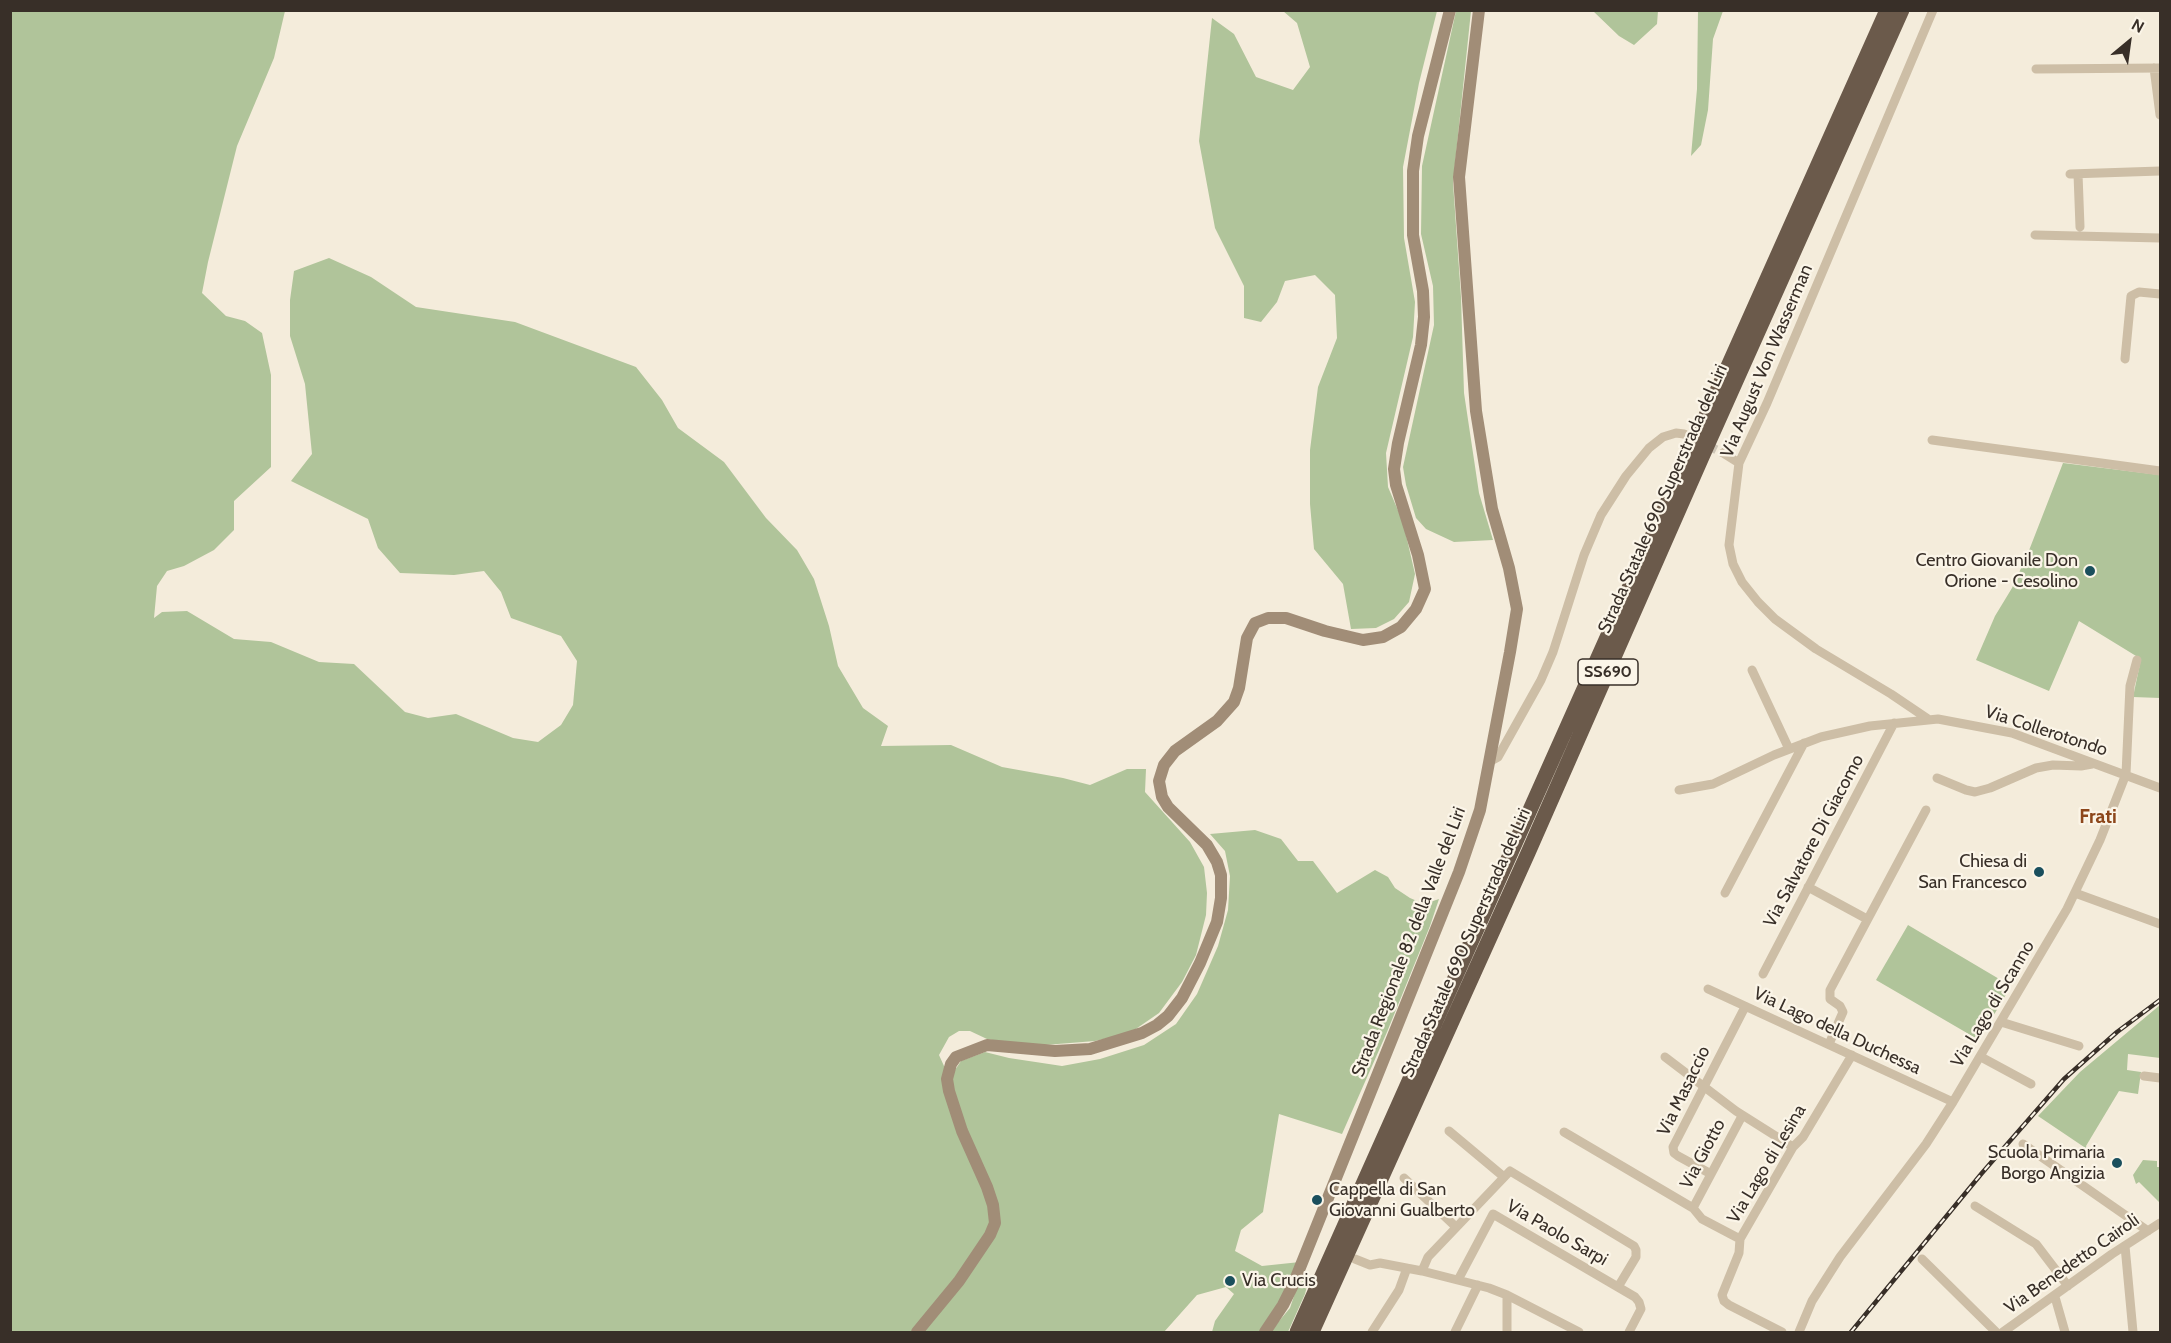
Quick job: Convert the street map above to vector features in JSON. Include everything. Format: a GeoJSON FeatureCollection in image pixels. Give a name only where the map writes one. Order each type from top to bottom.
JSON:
{"type":"FeatureCollection","features":[{"type":"Feature","properties":{"kind":"highway","name":"Strada Statale 690 Superstrada del Liri"},"geometry":{"type":"LineString","coordinates":[[1297,1332],[1887,10]]}},
{"type":"Feature","properties":{"kind":"highway","name":"Strada Statale 690 Superstrada del Liri"},"geometry":{"type":"LineString","coordinates":[[1312,1332],[1528,853],[1902,10]]}},
{"type":"Feature","properties":{"kind":"main road"},"geometry":{"type":"LineString","coordinates":[[917,1332],[959,1281],[990,1235],[995,1223],[993,1205],[987,1187],[962,1131],[949,1091],[946,1079],[951,1064],[956,1057],[987,1045],[1055,1052],[1090,1049],[1142,1033],[1168,1016],[1182,998],[1217,922],[1221,898],[1221,875],[1217,862],[1207,845],[1168,807],[1162,797],[1159,780],[1164,765],[1180,747],[1217,721],[1234,702],[1239,688],[1247,638],[1255,623],[1268,618],[1286,618],[1363,640],[1383,637],[1401,627],[1416,609],[1425,589],[1418,555],[1396,485],[1394,469],[1424,317],[1423,291],[1413,236],[1413,171],[1418,136],[1450,10]]}},
{"type":"Feature","properties":{"kind":"main road","name":"Strada Regionale 82 della Valle del Liri"},"geometry":{"type":"LineString","coordinates":[[1265,1332],[1283,1305],[1302,1264],[1459,872],[1480,810],[1517,609],[1509,568],[1492,509],[1476,411],[1459,177],[1479,10]]}},
{"type":"Feature","properties":{"kind":"street","name":"Via August Von Wasserman"},"geometry":{"type":"LineString","coordinates":[[1928,719],[1794,634],[1766,610],[1744,587],[1733,564],[1729,545],[1739,463],[1767,403],[1933,10]]}},
{"type":"Feature","properties":{"kind":"street"},"geometry":{"type":"LineString","coordinates":[[2036,69],[2157,68],[2160,115]]}},
{"type":"Feature","properties":{"kind":"street"},"geometry":{"type":"LineString","coordinates":[[2080,226],[2074,174],[2160,171]]}},
{"type":"Feature","properties":{"kind":"street"},"geometry":{"type":"LineString","coordinates":[[2035,235],[2160,238]]}},
{"type":"Feature","properties":{"kind":"street"},"geometry":{"type":"LineString","coordinates":[[2125,359],[2131,296],[2139,292],[2160,294]]}},
{"type":"Feature","properties":{"kind":"street"},"geometry":{"type":"LineString","coordinates":[[1490,762],[1498,757],[1541,680],[1553,652],[1584,555],[1601,515],[1626,476],[1649,448],[1664,437],[1684,434]]}},
{"type":"Feature","properties":{"kind":"street"},"geometry":{"type":"LineString","coordinates":[[1932,440],[2160,471]]}},
{"type":"Feature","properties":{"kind":"street"},"geometry":{"type":"LineString","coordinates":[[1723,453],[1739,463]]}},
{"type":"Feature","properties":{"kind":"street","name":"Via Lago di Scanno"},"geometry":{"type":"LineString","coordinates":[[1799,1332],[1812,1301],[1840,1257],[1926,1144],[1981,1058],[2055,932],[2075,893],[2104,831],[2126,774],[2130,686],[2137,660]]}},
{"type":"Feature","properties":{"kind":"street"},"geometry":{"type":"LineString","coordinates":[[1752,670],[1788,749]]}},
{"type":"Feature","properties":{"kind":"street","name":"Via Collerotondo"},"geometry":{"type":"LineString","coordinates":[[1679,790],[1713,784],[1804,743],[1864,727],[1928,719],[1954,721],[2006,732],[2160,788]]}},
{"type":"Feature","properties":{"kind":"street","name":"Via Salvatore Di Giacomo"},"geometry":{"type":"LineString","coordinates":[[1763,974],[1894,723]]}},
{"type":"Feature","properties":{"kind":"street"},"geometry":{"type":"LineString","coordinates":[[1725,893],[1804,743]]}},
{"type":"Feature","properties":{"kind":"street"},"geometry":{"type":"LineString","coordinates":[[1937,778],[1975,792],[2036,768],[2053,765],[2081,766],[2094,763]]}},
{"type":"Feature","properties":{"kind":"street"},"geometry":{"type":"LineString","coordinates":[[1829,1044],[1843,1012],[1840,1006],[1830,999],[1829,992],[1926,810]]}},
{"type":"Feature","properties":{"kind":"street"},"geometry":{"type":"LineString","coordinates":[[1808,887],[1867,919]]}},
{"type":"Feature","properties":{"kind":"street"},"geometry":{"type":"LineString","coordinates":[[2075,893],[2160,924]]}},
{"type":"Feature","properties":{"kind":"street","name":"Via Lago della Duchessa"},"geometry":{"type":"LineString","coordinates":[[1707,989],[1953,1102]]}},
{"type":"Feature","properties":{"kind":"street","name":"Via Masaccio"},"geometry":{"type":"LineString","coordinates":[[1711,1174],[1678,1156],[1673,1150],[1674,1143],[1745,1007]]}},
{"type":"Feature","properties":{"kind":"street"},"geometry":{"type":"LineString","coordinates":[[2001,1023],[2079,1046]]}},
{"type":"Feature","properties":{"kind":"street","name":"Via Lago di Lesina"},"geometry":{"type":"LineString","coordinates":[[1782,1332],[1729,1305],[1722,1295],[1740,1250],[1740,1239],[1793,1147],[1803,1137],[1852,1055]]}},
{"type":"Feature","properties":{"kind":"street"},"geometry":{"type":"LineString","coordinates":[[1665,1057],[1742,1116],[1793,1147]]}},
{"type":"Feature","properties":{"kind":"street"},"geometry":{"type":"LineString","coordinates":[[1981,1058],[2031,1084]]}},
{"type":"Feature","properties":{"kind":"street"},"geometry":{"type":"LineString","coordinates":[[2144,1076],[2160,1078]]}},
{"type":"Feature","properties":{"kind":"street","name":"Via Giotto"},"geometry":{"type":"LineString","coordinates":[[1693,1208],[1742,1116]]}},
{"type":"Feature","properties":{"kind":"street"},"geometry":{"type":"LineString","coordinates":[[1449,1131],[1504,1177]]}},
{"type":"Feature","properties":{"kind":"street"},"geometry":{"type":"LineString","coordinates":[[1564,1132],[1693,1208],[1702,1219],[1740,1239]]}},
{"type":"Feature","properties":{"kind":"street"},"geometry":{"type":"LineString","coordinates":[[2022,1144],[2148,1231]]}},
{"type":"Feature","properties":{"kind":"street"},"geometry":{"type":"LineString","coordinates":[[1422,1271],[1428,1257],[1510,1171],[1634,1246],[1636,1257],[1618,1287]]}},
{"type":"Feature","properties":{"kind":"street"},"geometry":{"type":"LineString","coordinates":[[1404,1178],[1456,1227]]}},
{"type":"Feature","properties":{"kind":"street"},"geometry":{"type":"LineString","coordinates":[[1975,1206],[2036,1244],[2068,1286]]}},
{"type":"Feature","properties":{"kind":"street","name":"Via Paolo Sarpi"},"geometry":{"type":"LineString","coordinates":[[1458,1280],[1493,1214],[1635,1296],[1641,1305],[1629,1332]]}},
{"type":"Feature","properties":{"kind":"street","name":"Via Benedetto Cairoli"},"geometry":{"type":"LineString","coordinates":[[2003,1332],[2160,1223]]}},
{"type":"Feature","properties":{"kind":"street"},"geometry":{"type":"LineString","coordinates":[[2125,1246],[2133,1332]]}},
{"type":"Feature","properties":{"kind":"street"},"geometry":{"type":"LineString","coordinates":[[1355,1258],[1370,1264],[1380,1263],[1407,1268],[1478,1285],[1508,1296],[1579,1332]]}},
{"type":"Feature","properties":{"kind":"street"},"geometry":{"type":"LineString","coordinates":[[1922,1259],[1996,1332]]}},
{"type":"Feature","properties":{"kind":"street"},"geometry":{"type":"LineString","coordinates":[[1372,1332],[1392,1303],[1407,1268]]}},
{"type":"Feature","properties":{"kind":"street"},"geometry":{"type":"LineString","coordinates":[[1455,1332],[1478,1285]]}},
{"type":"Feature","properties":{"kind":"street"},"geometry":{"type":"LineString","coordinates":[[1507,1332],[1508,1296]]}},
{"type":"Feature","properties":{"kind":"street"},"geometry":{"type":"LineString","coordinates":[[2055,1297],[2065,1332]]}},
{"type":"Feature","properties":{"kind":"green space"},"geometry":{"type":"Polygon","coordinates":[[[10,11],[285,11],[274,58],[237,146],[202,293],[226,316],[245,321],[262,333],[271,375],[271,467],[234,501],[234,530],[214,550],[184,566],[167,571],[157,586],[154,618],[162,612],[187,611],[234,639],[271,642],[319,662],[354,664],[405,712],[428,718],[456,714],[513,738],[538,742],[561,725],[573,705],[577,661],[561,636],[511,618],[501,592],[484,571],[454,575],[400,573],[378,548],[368,519],[291,481],[312,454],[305,384],[290,336],[290,300],[294,271],[329,258],[371,277],[416,307],[515,322],[636,367],[662,400],[678,428],[724,462],[766,518],[797,550],[814,579],[829,626],[838,666],[863,708],[888,726],[881,746],[951,745],[1002,767],[1090,785],[1127,769],[1146,769],[1145,792],[1190,842],[1204,867],[1207,893],[1206,915],[1196,955],[1182,982],[1159,1013],[1130,1033],[1095,1041],[1045,1045],[1010,1043],[987,1039],[970,1031],[959,1031],[949,1037],[939,1055],[944,1066],[953,1073],[961,1061],[985,1052],[1062,1066],[1100,1059],[1144,1045],[1176,1024],[1197,994],[1218,946],[1228,910],[1230,876],[1225,851],[1210,834],[1255,830],[1281,839],[1298,861],[1313,861],[1337,893],[1375,870],[1388,877],[1395,888],[1410,898],[1424,904],[1439,899],[1387,1032],[1342,1134],[1279,1114],[1263,1212],[1241,1230],[1235,1251],[1262,1266],[1300,1262],[1282,1297],[1259,1332],[1212,1332],[1215,1321],[1234,1294],[1226,1287],[1197,1295],[1164,1332],[11,1332],[10,11]]]}},
{"type":"Feature","properties":{"kind":"green space"},"geometry":{"type":"Polygon","coordinates":[[[1283,11],[1437,11],[1419,83],[1403,167],[1404,238],[1415,302],[1413,337],[1386,453],[1388,487],[1403,522],[1415,574],[1409,602],[1394,619],[1376,628],[1351,629],[1343,584],[1314,549],[1310,504],[1310,450],[1318,387],[1337,338],[1335,295],[1315,275],[1285,281],[1277,302],[1261,322],[1244,318],[1244,286],[1215,228],[1199,141],[1212,18],[1234,34],[1256,77],[1293,90],[1310,67],[1297,23],[1283,11]]]}},
{"type":"Feature","properties":{"kind":"green space"},"geometry":{"type":"Polygon","coordinates":[[[1456,11],[1471,11],[1453,183],[1461,297],[1464,393],[1479,493],[1493,540],[1454,542],[1426,529],[1416,518],[1403,467],[1434,325],[1433,286],[1421,234],[1422,166],[1456,11]]]}},
{"type":"Feature","properties":{"kind":"green space"},"geometry":{"type":"Polygon","coordinates":[[[1593,11],[1658,11],[1657,24],[1634,45],[1619,36],[1593,11]]]}},
{"type":"Feature","properties":{"kind":"green space"},"geometry":{"type":"Polygon","coordinates":[[[1698,11],[1723,11],[1713,39],[1708,110],[1701,145],[1691,156],[1697,89],[1698,11]]]}},
{"type":"Feature","properties":{"kind":"green space","name":"Centro Giovanile Don Orione - Cesolino"},"geometry":{"type":"Polygon","coordinates":[[[2063,463],[2160,475],[2160,698],[2133,697],[2141,659],[2079,621],[2049,691],[1976,660],[1995,616],[2012,588],[2028,553],[2063,463]]]}},
{"type":"Feature","properties":{"kind":"green space"},"geometry":{"type":"Polygon","coordinates":[[[1908,925],[2011,986],[1979,1040],[1876,980],[1908,925]]]}},
{"type":"Feature","properties":{"kind":"green space"},"geometry":{"type":"Polygon","coordinates":[[[2160,1005],[2160,1058],[2128,1054],[2127,1070],[2141,1072],[2138,1094],[2119,1091],[2086,1146],[2087,1149],[2038,1116],[2080,1072],[2160,1005]]]}},
{"type":"Feature","properties":{"kind":"green space"},"geometry":{"type":"Polygon","coordinates":[[[2143,1160],[2157,1161],[2157,1167],[2160,1167],[2160,1203],[2139,1182],[2136,1184],[2133,1175],[2143,1160]]]}},
{"type":"Feature","properties":{"kind":"green space"},"geometry":{"type":"Polygon","coordinates":[[[1306,1279],[1308,1282],[1305,1294],[1288,1332],[1270,1332],[1290,1308],[1298,1284],[1306,1279]]]}},
{"type":"Feature","properties":{"kind":"tunnel"},"geometry":{"type":"LineString","coordinates":[[1684,434],[1723,453]]}},
{"type":"Feature","properties":{"kind":"railway"},"geometry":{"type":"LineString","coordinates":[[1851,1332],[1982,1173],[2064,1079],[2117,1032],[2160,1000]]}},
{"type":"Feature","properties":{"kind":"place","name":"Centro Giovanile Don Orione - Cesolino"},"geometry":{"type":"Point","coordinates":[2090,571]}},
{"type":"Feature","properties":{"kind":"place","name":"Chiesa di San Francesco"},"geometry":{"type":"Point","coordinates":[2039,872]}},
{"type":"Feature","properties":{"kind":"place","name":"Scuola Primaria Borgo Angizia"},"geometry":{"type":"Point","coordinates":[2117,1163]}},
{"type":"Feature","properties":{"kind":"place","name":"Cappella di San Giovanni Gualberto"},"geometry":{"type":"Point","coordinates":[1317,1200]}},
{"type":"Feature","properties":{"kind":"place","name":"Via Crucis"},"geometry":{"type":"Point","coordinates":[1230,1281]}},
{"type":"Feature","properties":{"kind":"district","name":"Frati"},"geometry":{"type":"Point","coordinates":[2098,817]}}]}
